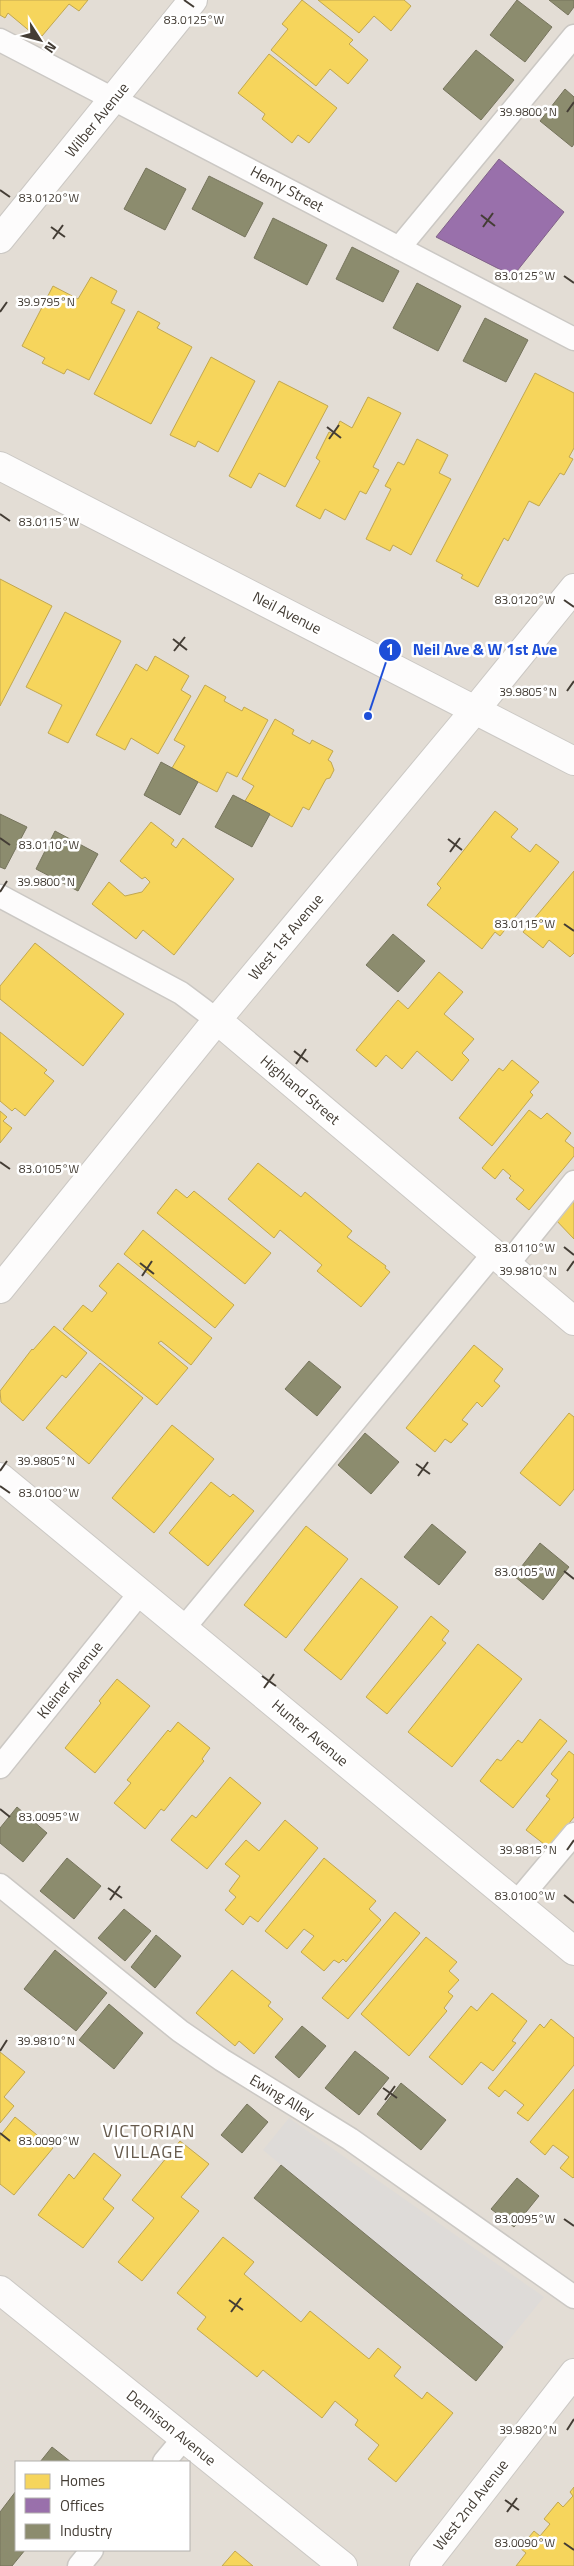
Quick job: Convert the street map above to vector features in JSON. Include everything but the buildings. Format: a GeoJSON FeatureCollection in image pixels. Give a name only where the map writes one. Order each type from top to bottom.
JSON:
{"type":"FeatureCollection","features":[{"type":"Feature","properties":{"kind":"street","name":"Wilber Avenue"},"geometry":{"type":"LineString","coordinates":[[0,239],[193,0]]}},
{"type":"Feature","properties":{"kind":"street","name":"Neil Avenue"},"geometry":{"type":"LineString","coordinates":[[0,466],[574,761]]}},
{"type":"Feature","properties":{"kind":"street","name":"West 1st Avenue"},"geometry":{"type":"LineString","coordinates":[[0,1289],[217,1020],[574,588]]}},
{"type":"Feature","properties":{"kind":"street","name":"Highland Street"},"geometry":{"type":"LineString","coordinates":[[217,1020],[574,1321]]}},
{"type":"Feature","properties":{"kind":"street","name":"Hunter Avenue"},"geometry":{"type":"LineString","coordinates":[[0,1477],[574,1951]]}},
{"type":"Feature","properties":{"kind":"street","name":"Dennison Avenue"},"geometry":{"type":"LineString","coordinates":[[0,2290],[343,2566]]}},
{"type":"Feature","properties":{"kind":"street","name":"West 2nd Avenue"},"geometry":{"type":"LineString","coordinates":[[424,2566],[574,2373]]}},
{"type":"Feature","properties":{"kind":"lane"},"geometry":{"type":"LineString","coordinates":[[399,248],[574,36]]}},
{"type":"Feature","properties":{"kind":"lane","name":"Henry Street"},"geometry":{"type":"LineString","coordinates":[[0,40],[574,339]]}},
{"type":"Feature","properties":{"kind":"lane","name":"Highland Street"},"geometry":{"type":"LineString","coordinates":[[0,896],[175,990],[217,1020]]}},
{"type":"Feature","properties":{"kind":"lane"},"geometry":{"type":"LineString","coordinates":[[184,1628],[500,1260],[574,1182]]}},
{"type":"Feature","properties":{"kind":"lane","name":"Kleiner Avenue"},"geometry":{"type":"LineString","coordinates":[[0,1767],[140,1593]]}},
{"type":"Feature","properties":{"kind":"lane"},"geometry":{"type":"LineString","coordinates":[[516,1903],[574,1834]]}},
{"type":"Feature","properties":{"kind":"lane","name":"Ewing Alley"},"geometry":{"type":"LineString","coordinates":[[0,1885],[180,2031],[222,2060],[350,2139],[574,2296]]}},
{"type":"Feature","properties":{"kind":"lane"},"geometry":{"type":"LineString","coordinates":[[165,2461],[184,2438]]}},
{"type":"Feature","properties":{"kind":"lane"},"geometry":{"type":"LineString","coordinates":[[78,2566],[91,2551]]}},
{"type":"Feature","properties":{"kind":"shaded area"},"geometry":{"type":"Polygon","coordinates":[[[0,0],[574,0],[574,2566],[0,2566],[0,0]]]}},
{"type":"Feature","properties":{"kind":"shaded area"},"geometry":{"type":"Polygon","coordinates":[[[289,2118],[544,2297],[503,2347],[263,2150],[289,2118]]]}},
{"type":"Feature","properties":{"kind":"place","name":"Neil Ave & W 1st Ave"},"geometry":{"type":"Point","coordinates":[368,716]}},
{"type":"Feature","properties":{"kind":"district","name":"VICTORIAN VILLAGE"},"geometry":{"type":"Point","coordinates":[149,2141]}}]}
